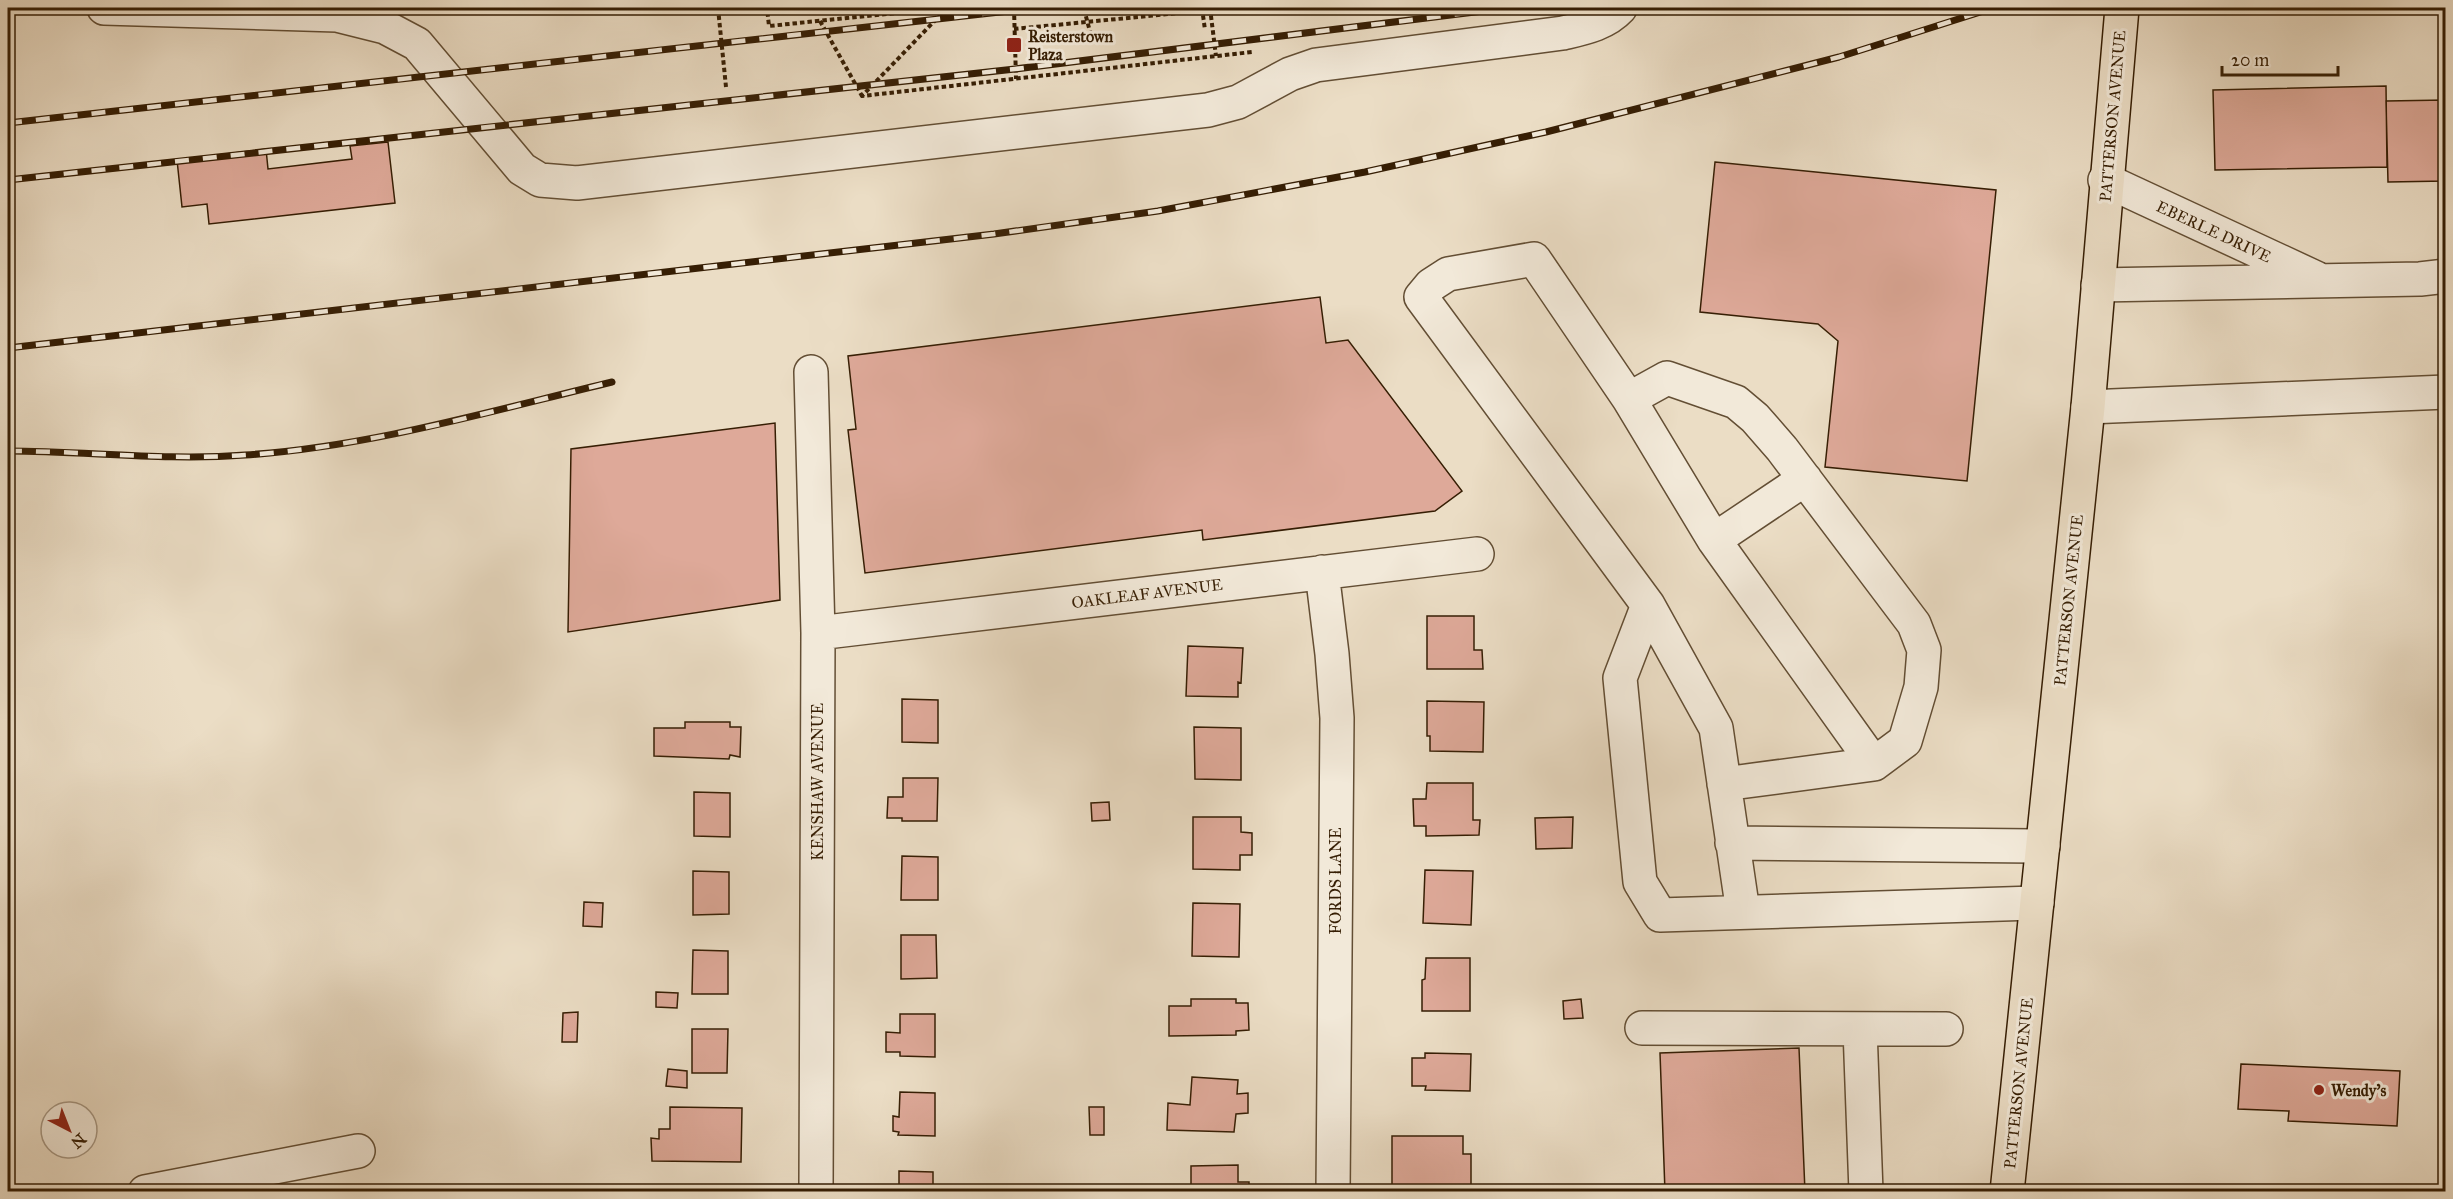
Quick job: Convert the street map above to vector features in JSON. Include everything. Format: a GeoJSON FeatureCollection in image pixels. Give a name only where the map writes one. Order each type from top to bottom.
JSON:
{"type":"FeatureCollection","features":[{"type":"Feature","properties":{"kind":"main road","name":"PATTERSON AVENUE"},"geometry":{"type":"LineString","coordinates":[[2007,1191],[2088,407],[2105,180],[2122,8]]}},
{"type":"Feature","properties":{"kind":"street"},"geometry":{"type":"LineString","coordinates":[[104,8],[337,15],[385,27],[417,44],[522,169],[540,180],[577,183],[1208,110],[1238,102],[1290,74],[1316,66],[1563,33],[1591,27],[1614,15],[1620,8]]}},
{"type":"Feature","properties":{"kind":"street","name":"EBERLE DRIVE"},"geometry":{"type":"LineString","coordinates":[[2105,180],[2323,281]]}},
{"type":"Feature","properties":{"kind":"street"},"geometry":{"type":"LineString","coordinates":[[1743,912],[1716,728],[1648,605],[1421,297],[1431,285],[1448,274],[1534,259],[1629,399],[1714,540],[1874,764]]}},
{"type":"Feature","properties":{"kind":"street","name":"EBERLE DRIVE"},"geometry":{"type":"LineString","coordinates":[[2098,285],[2420,279],[2445,276]]}},
{"type":"Feature","properties":{"kind":"street","name":"KENSHAW AVENUE"},"geometry":{"type":"LineString","coordinates":[[811,372],[818,633],[816,1191]]}},
{"type":"Feature","properties":{"kind":"street"},"geometry":{"type":"LineString","coordinates":[[1629,399],[1667,378],[1736,402],[1755,418],[1782,449],[1914,624],[1924,650],[1921,687],[1905,741],[1874,764],[1724,784]]}},
{"type":"Feature","properties":{"kind":"street"},"geometry":{"type":"LineString","coordinates":[[2088,407],[2445,392]]}},
{"type":"Feature","properties":{"kind":"street"},"geometry":{"type":"LineString","coordinates":[[1714,540],[1805,479]]}},
{"type":"Feature","properties":{"kind":"street","name":"OAKLEAF AVENUE"},"geometry":{"type":"LineString","coordinates":[[818,633],[1477,554]]}},
{"type":"Feature","properties":{"kind":"street","name":"FORDS LANE"},"geometry":{"type":"LineString","coordinates":[[1322,572],[1337,718],[1333,1191]]}},
{"type":"Feature","properties":{"kind":"street"},"geometry":{"type":"LineString","coordinates":[[1648,605],[1620,678],[1640,882],[1660,915],[2037,903]]}},
{"type":"Feature","properties":{"kind":"street"},"geometry":{"type":"LineString","coordinates":[[1732,843],[2043,846]]}},
{"type":"Feature","properties":{"kind":"street"},"geometry":{"type":"LineString","coordinates":[[1642,1028],[1946,1029]]}},
{"type":"Feature","properties":{"kind":"street"},"geometry":{"type":"LineString","coordinates":[[1860,1029],[1866,1191]]}},
{"type":"Feature","properties":{"kind":"street"},"geometry":{"type":"LineString","coordinates":[[145,1191],[358,1151]]}},
{"type":"Feature","properties":{"kind":"path"},"geometry":{"type":"LineString","coordinates":[[718,8],[726,87]]}},
{"type":"Feature","properties":{"kind":"path"},"geometry":{"type":"LineString","coordinates":[[719,13],[767,8],[769,26],[946,8]]}},
{"type":"Feature","properties":{"kind":"path"},"geometry":{"type":"LineString","coordinates":[[862,96],[946,8]]}},
{"type":"Feature","properties":{"kind":"path"},"geometry":{"type":"LineString","coordinates":[[1014,8],[1016,79]]}},
{"type":"Feature","properties":{"kind":"path"},"geometry":{"type":"LineString","coordinates":[[1084,9],[1093,43]]}},
{"type":"Feature","properties":{"kind":"path"},"geometry":{"type":"LineString","coordinates":[[1202,9],[1205,30]]}},
{"type":"Feature","properties":{"kind":"path"},"geometry":{"type":"LineString","coordinates":[[1014,29],[1210,9],[1216,56]]}},
{"type":"Feature","properties":{"kind":"path"},"geometry":{"type":"LineString","coordinates":[[820,21],[862,96]]}},
{"type":"Feature","properties":{"kind":"path"},"geometry":{"type":"LineString","coordinates":[[862,96],[1263,51]]}},
{"type":"Feature","properties":{"kind":"building"},"geometry":{"type":"Polygon","coordinates":[[[2438,8],[2446,8],[2446,24],[2445,24],[2438,8]]]}},
{"type":"Feature","properties":{"kind":"building"},"geometry":{"type":"Polygon","coordinates":[[[2386,86],[2387,167],[2215,170],[2213,90],[2386,86]]]}},
{"type":"Feature","properties":{"kind":"building"},"geometry":{"type":"Polygon","coordinates":[[[2446,100],[2446,181],[2388,182],[2386,101],[2446,100]]]}},
{"type":"Feature","properties":{"kind":"building"},"geometry":{"type":"Polygon","coordinates":[[[388,142],[395,203],[209,224],[207,204],[182,207],[177,160],[266,149],[268,169],[352,159],[350,146],[388,142]]]}},
{"type":"Feature","properties":{"kind":"building"},"geometry":{"type":"Polygon","coordinates":[[[1715,162],[1996,190],[1967,481],[1825,467],[1838,341],[1818,324],[1700,312],[1715,162]]]}},
{"type":"Feature","properties":{"kind":"building"},"geometry":{"type":"Polygon","coordinates":[[[1320,297],[1326,343],[1348,340],[1462,491],[1435,511],[1203,540],[1202,530],[865,573],[848,430],[856,429],[848,356],[1320,297]]]}},
{"type":"Feature","properties":{"kind":"building"},"geometry":{"type":"Polygon","coordinates":[[[775,423],[780,600],[568,632],[571,449],[775,423]]]}},
{"type":"Feature","properties":{"kind":"building"},"geometry":{"type":"Polygon","coordinates":[[[1427,616],[1474,616],[1474,650],[1482,650],[1483,669],[1427,669],[1427,616]]]}},
{"type":"Feature","properties":{"kind":"building"},"geometry":{"type":"Polygon","coordinates":[[[1188,646],[1243,648],[1238,697],[1186,696],[1188,646]]]}},
{"type":"Feature","properties":{"kind":"building"},"geometry":{"type":"Polygon","coordinates":[[[902,699],[938,700],[938,743],[902,742],[902,699]]]}},
{"type":"Feature","properties":{"kind":"building"},"geometry":{"type":"Polygon","coordinates":[[[1427,701],[1484,702],[1483,752],[1430,751],[1430,736],[1427,736],[1427,701]]]}},
{"type":"Feature","properties":{"kind":"building"},"geometry":{"type":"Polygon","coordinates":[[[685,722],[730,722],[730,727],[741,727],[740,757],[730,755],[729,759],[654,756],[654,728],[685,728],[685,722]]]}},
{"type":"Feature","properties":{"kind":"building"},"geometry":{"type":"Polygon","coordinates":[[[1194,727],[1241,728],[1241,780],[1195,779],[1194,727]]]}},
{"type":"Feature","properties":{"kind":"building"},"geometry":{"type":"Polygon","coordinates":[[[903,778],[938,778],[937,821],[902,821],[902,818],[887,818],[888,797],[903,797],[903,778]]]}},
{"type":"Feature","properties":{"kind":"building"},"geometry":{"type":"Polygon","coordinates":[[[1427,783],[1473,783],[1473,820],[1480,820],[1479,835],[1426,836],[1426,826],[1414,826],[1413,799],[1426,799],[1427,783]]]}},
{"type":"Feature","properties":{"kind":"building"},"geometry":{"type":"Polygon","coordinates":[[[694,792],[730,793],[730,837],[694,836],[694,792]]]}},
{"type":"Feature","properties":{"kind":"building"},"geometry":{"type":"Polygon","coordinates":[[[1109,802],[1110,820],[1092,821],[1091,803],[1109,802]]]}},
{"type":"Feature","properties":{"kind":"building"},"geometry":{"type":"Polygon","coordinates":[[[1193,817],[1241,817],[1241,832],[1252,833],[1252,855],[1240,855],[1240,870],[1193,869],[1193,817]]]}},
{"type":"Feature","properties":{"kind":"building"},"geometry":{"type":"Polygon","coordinates":[[[1573,817],[1572,848],[1536,849],[1535,818],[1573,817]]]}},
{"type":"Feature","properties":{"kind":"building"},"geometry":{"type":"Polygon","coordinates":[[[902,856],[938,857],[938,900],[901,900],[902,856]]]}},
{"type":"Feature","properties":{"kind":"building"},"geometry":{"type":"Polygon","coordinates":[[[1425,870],[1473,871],[1471,925],[1423,923],[1425,870]]]}},
{"type":"Feature","properties":{"kind":"building"},"geometry":{"type":"Polygon","coordinates":[[[693,871],[729,872],[729,914],[693,915],[693,871]]]}},
{"type":"Feature","properties":{"kind":"building"},"geometry":{"type":"Polygon","coordinates":[[[584,902],[603,903],[602,927],[583,926],[584,902]]]}},
{"type":"Feature","properties":{"kind":"building"},"geometry":{"type":"Polygon","coordinates":[[[1193,903],[1240,904],[1239,957],[1192,956],[1193,903]]]}},
{"type":"Feature","properties":{"kind":"building"},"geometry":{"type":"Polygon","coordinates":[[[901,935],[936,935],[937,978],[901,979],[901,935]]]}},
{"type":"Feature","properties":{"kind":"building"},"geometry":{"type":"Polygon","coordinates":[[[693,950],[728,951],[728,994],[692,994],[693,950]]]}},
{"type":"Feature","properties":{"kind":"building"},"geometry":{"type":"Polygon","coordinates":[[[1426,958],[1470,958],[1470,1011],[1422,1011],[1422,980],[1425,979],[1426,958]]]}},
{"type":"Feature","properties":{"kind":"building"},"geometry":{"type":"Polygon","coordinates":[[[656,992],[678,993],[677,1008],[656,1007],[656,992]]]}},
{"type":"Feature","properties":{"kind":"building"},"geometry":{"type":"Polygon","coordinates":[[[1191,999],[1236,999],[1236,1003],[1248,1003],[1249,1030],[1236,1031],[1236,1035],[1169,1036],[1169,1006],[1191,1006],[1191,999]]]}},
{"type":"Feature","properties":{"kind":"building"},"geometry":{"type":"Polygon","coordinates":[[[1581,999],[1583,1018],[1564,1019],[1563,1001],[1581,999]]]}},
{"type":"Feature","properties":{"kind":"building"},"geometry":{"type":"Polygon","coordinates":[[[578,1012],[577,1042],[562,1042],[563,1013],[578,1012]]]}},
{"type":"Feature","properties":{"kind":"building"},"geometry":{"type":"Polygon","coordinates":[[[900,1014],[935,1014],[935,1057],[900,1056],[900,1052],[886,1052],[886,1032],[900,1033],[900,1014]]]}},
{"type":"Feature","properties":{"kind":"building"},"geometry":{"type":"Polygon","coordinates":[[[692,1029],[728,1029],[727,1073],[692,1073],[692,1029]]]}},
{"type":"Feature","properties":{"kind":"building"},"geometry":{"type":"Polygon","coordinates":[[[1799,1048],[1805,1192],[1665,1192],[1660,1053],[1799,1048]]]}},
{"type":"Feature","properties":{"kind":"building"},"geometry":{"type":"Polygon","coordinates":[[[1425,1053],[1471,1054],[1470,1091],[1425,1090],[1426,1086],[1412,1086],[1412,1058],[1425,1058],[1425,1053]]]}},
{"type":"Feature","properties":{"kind":"building","name":"Wendy's"},"geometry":{"type":"Polygon","coordinates":[[[2241,1064],[2400,1071],[2397,1126],[2288,1121],[2289,1111],[2238,1109],[2241,1064]]]}},
{"type":"Feature","properties":{"kind":"building"},"geometry":{"type":"Polygon","coordinates":[[[668,1069],[687,1071],[687,1088],[666,1086],[668,1069]]]}},
{"type":"Feature","properties":{"kind":"building"},"geometry":{"type":"Polygon","coordinates":[[[1192,1077],[1238,1080],[1237,1094],[1248,1093],[1248,1113],[1236,1114],[1234,1132],[1167,1130],[1168,1103],[1190,1105],[1192,1077]]]}},
{"type":"Feature","properties":{"kind":"building"},"geometry":{"type":"Polygon","coordinates":[[[900,1092],[935,1093],[935,1136],[898,1135],[899,1132],[893,1131],[893,1116],[899,1117],[900,1092]]]}},
{"type":"Feature","properties":{"kind":"building"},"geometry":{"type":"Polygon","coordinates":[[[670,1107],[742,1108],[741,1162],[652,1161],[651,1138],[659,1139],[659,1129],[670,1129],[670,1107]]]}},
{"type":"Feature","properties":{"kind":"building"},"geometry":{"type":"Polygon","coordinates":[[[1089,1107],[1104,1107],[1104,1135],[1090,1135],[1089,1107]]]}},
{"type":"Feature","properties":{"kind":"building"},"geometry":{"type":"Polygon","coordinates":[[[1392,1136],[1463,1136],[1463,1154],[1471,1154],[1471,1190],[1392,1190],[1392,1136]]]}},
{"type":"Feature","properties":{"kind":"building"},"geometry":{"type":"Polygon","coordinates":[[[1238,1165],[1238,1182],[1249,1182],[1249,1192],[1191,1192],[1191,1166],[1238,1165]]]}},
{"type":"Feature","properties":{"kind":"building"},"geometry":{"type":"Polygon","coordinates":[[[899,1171],[933,1172],[933,1192],[899,1192],[899,1171]]]}},
{"type":"Feature","properties":{"kind":"building"},"geometry":{"type":"Polygon","coordinates":[[[571,1186],[615,1186],[615,1192],[571,1192],[571,1186]]]}},
{"type":"Feature","properties":{"kind":"railway"},"geometry":{"type":"LineString","coordinates":[[8,123],[1036,8]]}},
{"type":"Feature","properties":{"kind":"railway"},"geometry":{"type":"LineString","coordinates":[[8,180],[1015,69],[1507,8]]}},
{"type":"Feature","properties":{"kind":"railway"},"geometry":{"type":"LineString","coordinates":[[8,348],[994,234],[1158,211],[1365,172],[1546,132],[1839,57],[1993,8]]}},
{"type":"Feature","properties":{"kind":"railway"},"geometry":{"type":"LineString","coordinates":[[8,451],[186,457],[291,451],[384,436],[612,382]]}},
{"type":"Feature","properties":{"kind":"place","name":"Reisterstown Plaza"},"geometry":{"type":"Point","coordinates":[1014,45]}},
{"type":"Feature","properties":{"kind":"place","name":"Wendy's"},"geometry":{"type":"Point","coordinates":[2319,1090]}}]}
